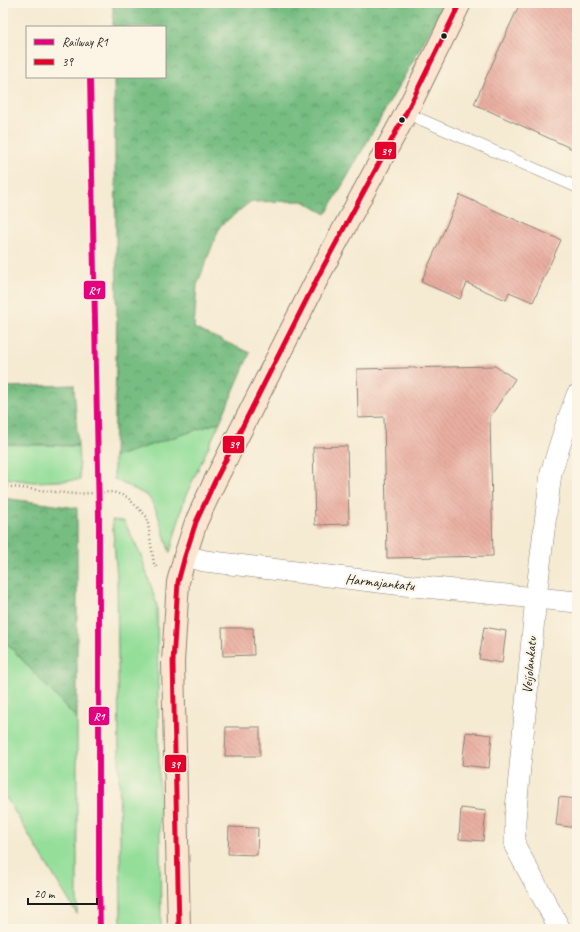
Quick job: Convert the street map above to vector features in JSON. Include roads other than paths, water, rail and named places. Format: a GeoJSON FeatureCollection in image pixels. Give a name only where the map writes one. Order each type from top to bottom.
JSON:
{"type":"FeatureCollection","features":[{"type":"Feature","properties":{"kind":"street"},"geometry":{"type":"LineString","coordinates":[[179,929],[173,662],[178,582],[185,556],[196,522],[214,483],[321,271],[406,113],[460,3]]}},
{"type":"Feature","properties":{"kind":"street","name":"Veijolankatu"},"geometry":{"type":"LineString","coordinates":[[560,929],[515,846],[515,820],[536,597],[551,472],[577,394]]}},
{"type":"Feature","properties":{"kind":"street","name":"Harmajankatu"},"geometry":{"type":"LineString","coordinates":[[185,556],[205,561],[381,582],[577,602]]}},
{"type":"Feature","properties":{"kind":"lane"},"geometry":{"type":"LineString","coordinates":[[406,113],[577,187]]}},
{"type":"Feature","properties":{"kind":"rail line","name":"R1"},"geometry":{"type":"LineString","coordinates":[[90,78],[99,517],[100,929]]}}]}
